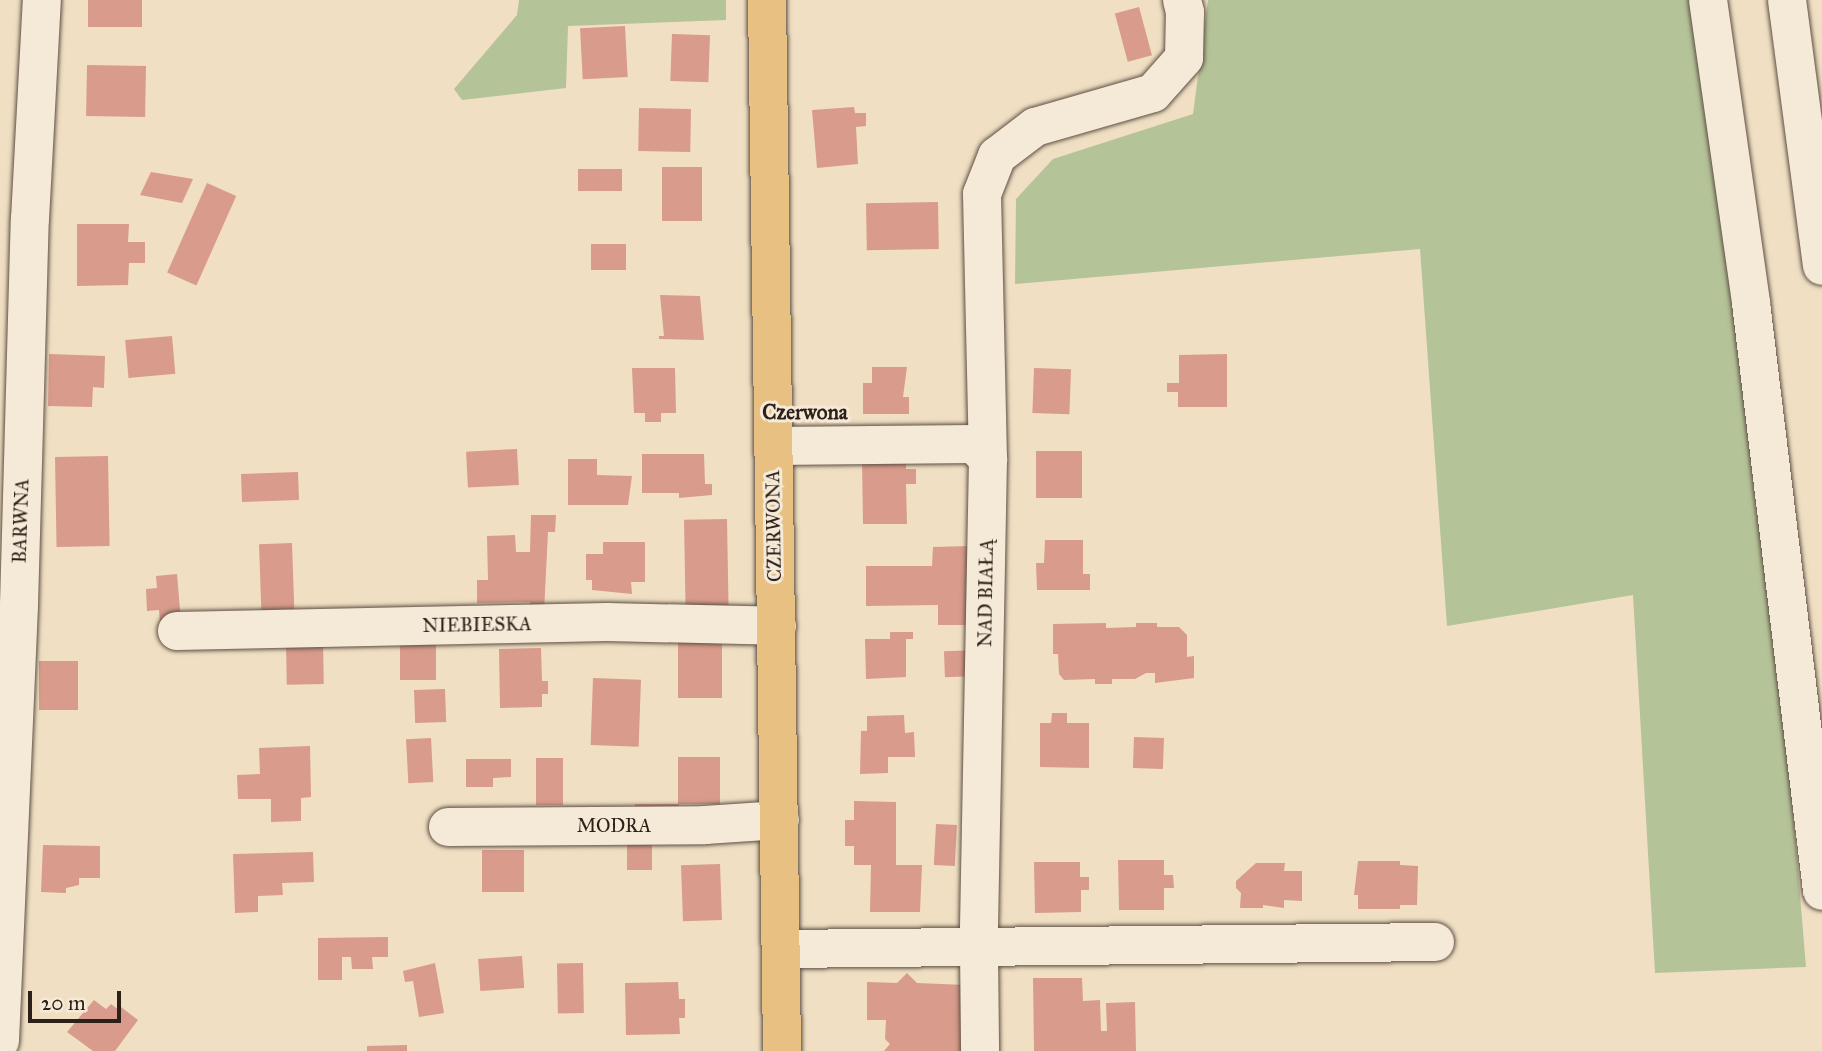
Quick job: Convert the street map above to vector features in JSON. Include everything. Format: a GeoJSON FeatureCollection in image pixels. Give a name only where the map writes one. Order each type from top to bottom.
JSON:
{"type":"FeatureCollection","features":[{"type":"Feature","properties":{"kind":"main road","name":"CZERWONA"},"geometry":{"type":"LineString","coordinates":[[766,0],[782,1051]]}},
{"type":"Feature","properties":{"kind":"street","name":"BARWNA"},"geometry":{"type":"LineString","coordinates":[[0,1041],[19,605],[30,219],[42,0]]}},
{"type":"Feature","properties":{"kind":"street","name":"NAD BIAŁĄ"},"geometry":{"type":"LineString","coordinates":[[980,1051],[979,949],[988,459],[982,194],[997,156],[1035,127],[1153,93],[1184,58],[1185,12],[1182,0]]}},
{"type":"Feature","properties":{"kind":"street"},"geometry":{"type":"LineString","coordinates":[[1708,0],[1751,303],[1822,891]]}},
{"type":"Feature","properties":{"kind":"street"},"geometry":{"type":"LineString","coordinates":[[1787,0],[1822,265]]}},
{"type":"Feature","properties":{"kind":"street"},"geometry":{"type":"LineString","coordinates":[[773,446],[974,444],[988,459]]}},
{"type":"Feature","properties":{"kind":"street","name":"NIEBIESKA"},"geometry":{"type":"LineString","coordinates":[[177,631],[607,622],[776,625]]}},
{"type":"Feature","properties":{"kind":"street","name":"MODRA"},"geometry":{"type":"LineString","coordinates":[[448,827],[705,825],[780,820]]}},
{"type":"Feature","properties":{"kind":"street"},"geometry":{"type":"LineString","coordinates":[[781,949],[979,949],[1435,942]]}},
{"type":"Feature","properties":{"kind":"green space"},"geometry":{"type":"Polygon","coordinates":[[[519,0],[726,0],[726,20],[568,26],[566,88],[462,100],[454,89],[517,15],[519,0]]]}},
{"type":"Feature","properties":{"kind":"green space"},"geometry":{"type":"Polygon","coordinates":[[[1208,0],[1694,0],[1783,689],[1806,967],[1655,973],[1633,595],[1447,626],[1420,249],[1015,284],[1016,199],[1053,159],[1193,114],[1208,0]]]}},
{"type":"Feature","properties":{"kind":"building"},"geometry":{"type":"Polygon","coordinates":[[[88,0],[142,0],[142,27],[88,27],[88,0]]]}},
{"type":"Feature","properties":{"kind":"building"},"geometry":{"type":"Polygon","coordinates":[[[1139,7],[1152,55],[1128,62],[1115,13],[1139,7]]]}},
{"type":"Feature","properties":{"kind":"building"},"geometry":{"type":"Polygon","coordinates":[[[625,26],[628,77],[583,79],[580,28],[625,26]]]}},
{"type":"Feature","properties":{"kind":"building"},"geometry":{"type":"Polygon","coordinates":[[[672,34],[710,35],[708,82],[670,81],[672,34]]]}},
{"type":"Feature","properties":{"kind":"building"},"geometry":{"type":"Polygon","coordinates":[[[87,65],[146,66],[145,117],[86,116],[87,65]]]}},
{"type":"Feature","properties":{"kind":"building"},"geometry":{"type":"Polygon","coordinates":[[[854,107],[855,113],[866,113],[866,126],[856,127],[858,164],[817,168],[812,110],[854,107]]]}},
{"type":"Feature","properties":{"kind":"building"},"geometry":{"type":"Polygon","coordinates":[[[639,108],[691,109],[690,152],[638,151],[639,108]]]}},
{"type":"Feature","properties":{"kind":"building"},"geometry":{"type":"Polygon","coordinates":[[[662,167],[702,167],[702,221],[662,221],[662,167]]]}},
{"type":"Feature","properties":{"kind":"building"},"geometry":{"type":"Polygon","coordinates":[[[578,169],[622,169],[622,191],[578,191],[578,169]]]}},
{"type":"Feature","properties":{"kind":"building"},"geometry":{"type":"Polygon","coordinates":[[[151,172],[193,179],[182,203],[140,195],[151,172]]]}},
{"type":"Feature","properties":{"kind":"building"},"geometry":{"type":"Polygon","coordinates":[[[207,183],[236,196],[196,286],[167,273],[207,183]]]}},
{"type":"Feature","properties":{"kind":"building"},"geometry":{"type":"Polygon","coordinates":[[[938,202],[939,249],[867,250],[866,203],[938,202]]]}},
{"type":"Feature","properties":{"kind":"building"},"geometry":{"type":"Polygon","coordinates":[[[77,224],[129,224],[128,242],[145,242],[145,263],[129,263],[128,285],[77,286],[77,224]]]}},
{"type":"Feature","properties":{"kind":"building"},"geometry":{"type":"Polygon","coordinates":[[[591,244],[626,244],[626,270],[591,270],[591,244]]]}},
{"type":"Feature","properties":{"kind":"building"},"geometry":{"type":"Polygon","coordinates":[[[660,295],[700,296],[704,340],[659,339],[659,336],[664,336],[660,295]]]}},
{"type":"Feature","properties":{"kind":"building"},"geometry":{"type":"Polygon","coordinates":[[[172,336],[175,374],[128,378],[125,340],[172,336]]]}},
{"type":"Feature","properties":{"kind":"building"},"geometry":{"type":"Polygon","coordinates":[[[49,354],[105,356],[104,388],[93,387],[92,407],[48,406],[49,354]]]}},
{"type":"Feature","properties":{"kind":"building"},"geometry":{"type":"Polygon","coordinates":[[[1227,354],[1227,407],[1178,407],[1178,392],[1167,392],[1167,383],[1179,383],[1179,355],[1227,354]]]}},
{"type":"Feature","properties":{"kind":"building"},"geometry":{"type":"Polygon","coordinates":[[[872,367],[907,367],[903,397],[909,397],[909,414],[863,414],[863,383],[872,383],[872,367]]]}},
{"type":"Feature","properties":{"kind":"building"},"geometry":{"type":"Polygon","coordinates":[[[632,368],[675,368],[676,413],[661,413],[661,422],[645,422],[645,413],[634,413],[632,368]]]}},
{"type":"Feature","properties":{"kind":"building"},"geometry":{"type":"Polygon","coordinates":[[[1034,368],[1071,369],[1069,414],[1032,413],[1034,368]]]}},
{"type":"Feature","properties":{"kind":"building"},"geometry":{"type":"Polygon","coordinates":[[[517,449],[519,485],[468,488],[466,452],[517,449]]]}},
{"type":"Feature","properties":{"kind":"building"},"geometry":{"type":"Polygon","coordinates":[[[1036,451],[1082,451],[1082,498],[1036,498],[1036,451]]]}},
{"type":"Feature","properties":{"kind":"building"},"geometry":{"type":"Polygon","coordinates":[[[642,454],[704,454],[705,484],[712,484],[712,495],[679,498],[679,493],[642,493],[642,454]]]}},
{"type":"Feature","properties":{"kind":"building"},"geometry":{"type":"Polygon","coordinates":[[[108,456],[110,546],[57,547],[55,457],[108,456]]]}},
{"type":"Feature","properties":{"kind":"building"},"geometry":{"type":"Polygon","coordinates":[[[906,457],[906,469],[916,469],[916,484],[906,484],[907,524],[863,524],[862,460],[906,457]]]}},
{"type":"Feature","properties":{"kind":"building"},"geometry":{"type":"Polygon","coordinates":[[[568,459],[597,459],[597,475],[632,476],[628,505],[568,505],[568,459]]]}},
{"type":"Feature","properties":{"kind":"building"},"geometry":{"type":"Polygon","coordinates":[[[298,472],[299,500],[242,502],[241,474],[298,472]]]}},
{"type":"Feature","properties":{"kind":"building"},"geometry":{"type":"Polygon","coordinates":[[[531,515],[556,515],[555,532],[548,532],[544,612],[530,612],[530,602],[477,603],[477,580],[488,580],[487,536],[515,535],[516,552],[530,552],[531,515]]]}},
{"type":"Feature","properties":{"kind":"building"},"geometry":{"type":"Polygon","coordinates":[[[727,519],[729,605],[686,606],[684,520],[727,519]]]}},
{"type":"Feature","properties":{"kind":"building"},"geometry":{"type":"Polygon","coordinates":[[[1045,540],[1083,540],[1083,574],[1090,574],[1090,590],[1037,590],[1036,563],[1044,563],[1045,540]]]}},
{"type":"Feature","properties":{"kind":"building"},"geometry":{"type":"Polygon","coordinates":[[[603,542],[645,542],[645,582],[631,582],[632,594],[592,590],[592,580],[586,580],[586,554],[603,554],[603,542]]]}},
{"type":"Feature","properties":{"kind":"building"},"geometry":{"type":"Polygon","coordinates":[[[292,543],[294,609],[261,610],[259,544],[292,543]]]}},
{"type":"Feature","properties":{"kind":"building"},"geometry":{"type":"Polygon","coordinates":[[[970,546],[970,625],[938,625],[938,605],[866,606],[866,566],[932,566],[933,547],[970,546]]]}},
{"type":"Feature","properties":{"kind":"building"},"geometry":{"type":"Polygon","coordinates":[[[177,574],[181,622],[160,623],[159,610],[147,611],[146,589],[157,588],[156,576],[177,574]]]}},
{"type":"Feature","properties":{"kind":"building"},"geometry":{"type":"Polygon","coordinates":[[[1106,623],[1106,628],[1136,627],[1136,623],[1179,627],[1187,635],[1187,657],[1194,656],[1194,678],[1155,683],[1155,673],[1146,673],[1135,679],[1112,679],[1112,684],[1095,684],[1095,679],[1064,680],[1059,674],[1058,654],[1053,654],[1053,624],[1106,623]]]}},
{"type":"Feature","properties":{"kind":"building"},"geometry":{"type":"Polygon","coordinates":[[[890,632],[913,632],[913,639],[906,639],[906,677],[866,679],[865,639],[890,639],[890,632]]]}},
{"type":"Feature","properties":{"kind":"building"},"geometry":{"type":"Polygon","coordinates":[[[400,637],[436,637],[436,680],[400,680],[400,637]]]}},
{"type":"Feature","properties":{"kind":"building"},"geometry":{"type":"Polygon","coordinates":[[[678,640],[722,640],[722,698],[678,698],[678,640]]]}},
{"type":"Feature","properties":{"kind":"building"},"geometry":{"type":"Polygon","coordinates":[[[323,641],[324,684],[287,685],[286,642],[323,641]]]}},
{"type":"Feature","properties":{"kind":"building"},"geometry":{"type":"Polygon","coordinates":[[[541,648],[542,681],[548,681],[548,694],[542,694],[542,707],[500,708],[499,649],[541,648]]]}},
{"type":"Feature","properties":{"kind":"building"},"geometry":{"type":"Polygon","coordinates":[[[978,650],[979,676],[945,677],[944,651],[978,650]]]}},
{"type":"Feature","properties":{"kind":"building"},"geometry":{"type":"Polygon","coordinates":[[[39,661],[78,661],[78,710],[39,710],[39,661]]]}},
{"type":"Feature","properties":{"kind":"building"},"geometry":{"type":"Polygon","coordinates":[[[593,678],[641,680],[639,747],[591,745],[593,678]]]}},
{"type":"Feature","properties":{"kind":"building"},"geometry":{"type":"Polygon","coordinates":[[[445,689],[446,722],[415,723],[414,690],[445,689]]]}},
{"type":"Feature","properties":{"kind":"building"},"geometry":{"type":"Polygon","coordinates":[[[1052,713],[1067,713],[1067,723],[1089,723],[1089,768],[1040,767],[1040,723],[1051,723],[1052,713]]]}},
{"type":"Feature","properties":{"kind":"building"},"geometry":{"type":"Polygon","coordinates":[[[904,715],[905,733],[914,732],[915,757],[888,757],[888,773],[860,774],[861,731],[867,731],[867,716],[904,715]]]}},
{"type":"Feature","properties":{"kind":"building"},"geometry":{"type":"Polygon","coordinates":[[[1134,737],[1164,738],[1163,769],[1133,768],[1134,737]]]}},
{"type":"Feature","properties":{"kind":"building"},"geometry":{"type":"Polygon","coordinates":[[[431,738],[433,782],[408,783],[406,739],[431,738]]]}},
{"type":"Feature","properties":{"kind":"building"},"geometry":{"type":"Polygon","coordinates":[[[310,746],[311,797],[301,798],[301,821],[271,822],[271,799],[238,799],[237,775],[260,774],[259,748],[310,746]]]}},
{"type":"Feature","properties":{"kind":"building"},"geometry":{"type":"Polygon","coordinates":[[[678,757],[720,757],[720,804],[678,804],[678,757]]]}},
{"type":"Feature","properties":{"kind":"building"},"geometry":{"type":"Polygon","coordinates":[[[536,758],[563,758],[563,805],[536,805],[536,758]]]}},
{"type":"Feature","properties":{"kind":"building"},"geometry":{"type":"Polygon","coordinates":[[[466,759],[511,759],[511,777],[493,778],[493,787],[466,787],[466,759]]]}},
{"type":"Feature","properties":{"kind":"building"},"geometry":{"type":"Polygon","coordinates":[[[854,801],[896,802],[896,865],[922,865],[920,912],[870,912],[871,865],[854,865],[854,846],[845,846],[845,820],[854,820],[854,801]]]}},
{"type":"Feature","properties":{"kind":"building"},"geometry":{"type":"Polygon","coordinates":[[[635,804],[679,804],[679,817],[635,817],[635,804]]]}},
{"type":"Feature","properties":{"kind":"building"},"geometry":{"type":"Polygon","coordinates":[[[936,824],[957,825],[955,866],[934,865],[936,824]]]}},
{"type":"Feature","properties":{"kind":"building"},"geometry":{"type":"Polygon","coordinates":[[[627,832],[652,832],[652,870],[627,870],[627,832]]]}},
{"type":"Feature","properties":{"kind":"building"},"geometry":{"type":"Polygon","coordinates":[[[43,845],[100,846],[100,878],[79,878],[79,885],[66,888],[66,893],[41,892],[43,845]]]}},
{"type":"Feature","properties":{"kind":"building"},"geometry":{"type":"Polygon","coordinates":[[[482,850],[524,850],[524,892],[482,892],[482,850]]]}},
{"type":"Feature","properties":{"kind":"building"},"geometry":{"type":"Polygon","coordinates":[[[313,852],[314,882],[282,883],[283,895],[258,896],[258,912],[235,913],[233,854],[313,852]]]}},
{"type":"Feature","properties":{"kind":"building"},"geometry":{"type":"Polygon","coordinates":[[[1118,860],[1164,860],[1164,875],[1173,875],[1174,888],[1164,888],[1164,910],[1119,910],[1118,860]]]}},
{"type":"Feature","properties":{"kind":"building"},"geometry":{"type":"Polygon","coordinates":[[[1358,861],[1400,861],[1400,865],[1418,866],[1417,905],[1400,905],[1400,909],[1358,909],[1358,895],[1354,895],[1358,861]]]}},
{"type":"Feature","properties":{"kind":"building"},"geometry":{"type":"Polygon","coordinates":[[[1034,862],[1080,862],[1080,877],[1089,877],[1089,890],[1081,890],[1081,912],[1035,913],[1034,862]]]}},
{"type":"Feature","properties":{"kind":"building"},"geometry":{"type":"Polygon","coordinates":[[[1256,863],[1285,863],[1284,871],[1302,871],[1302,901],[1284,900],[1284,908],[1263,905],[1263,908],[1240,908],[1241,893],[1236,888],[1236,881],[1256,863]]]}},
{"type":"Feature","properties":{"kind":"building"},"geometry":{"type":"Polygon","coordinates":[[[720,864],[722,920],[683,921],[681,865],[720,864]]]}},
{"type":"Feature","properties":{"kind":"building"},"geometry":{"type":"Polygon","coordinates":[[[388,937],[388,957],[372,957],[373,969],[352,969],[351,957],[342,957],[342,980],[318,980],[318,938],[388,937]]]}},
{"type":"Feature","properties":{"kind":"building"},"geometry":{"type":"Polygon","coordinates":[[[522,956],[524,988],[480,991],[478,959],[522,956]]]}},
{"type":"Feature","properties":{"kind":"building"},"geometry":{"type":"Polygon","coordinates":[[[435,963],[444,1013],[419,1017],[413,981],[405,982],[403,971],[435,963]]]}},
{"type":"Feature","properties":{"kind":"building"},"geometry":{"type":"Polygon","coordinates":[[[557,963],[583,963],[584,1013],[558,1013],[557,963]]]}},
{"type":"Feature","properties":{"kind":"building"},"geometry":{"type":"Polygon","coordinates":[[[907,973],[917,983],[966,985],[965,1051],[884,1051],[890,1044],[885,1039],[886,1020],[867,1020],[867,982],[897,983],[907,973]]]}},
{"type":"Feature","properties":{"kind":"building"},"geometry":{"type":"Polygon","coordinates":[[[1033,978],[1082,978],[1083,1001],[1100,1000],[1101,1031],[1107,1031],[1106,1003],[1135,1002],[1136,1051],[1034,1051],[1033,978]]]}},
{"type":"Feature","properties":{"kind":"building"},"geometry":{"type":"Polygon","coordinates":[[[678,982],[679,999],[685,999],[685,1018],[679,1018],[680,1034],[626,1035],[625,983],[678,982]]]}},
{"type":"Feature","properties":{"kind":"building"},"geometry":{"type":"Polygon","coordinates":[[[94,1000],[106,1009],[111,1004],[119,1010],[121,1007],[138,1020],[115,1051],[93,1051],[67,1032],[94,1000]]]}},
{"type":"Feature","properties":{"kind":"building"},"geometry":{"type":"Polygon","coordinates":[[[407,1045],[407,1051],[367,1051],[367,1046],[407,1045]]]}},
{"type":"Feature","properties":{"kind":"district","name":"Czerwona"},"geometry":{"type":"Point","coordinates":[805,412]}}]}
